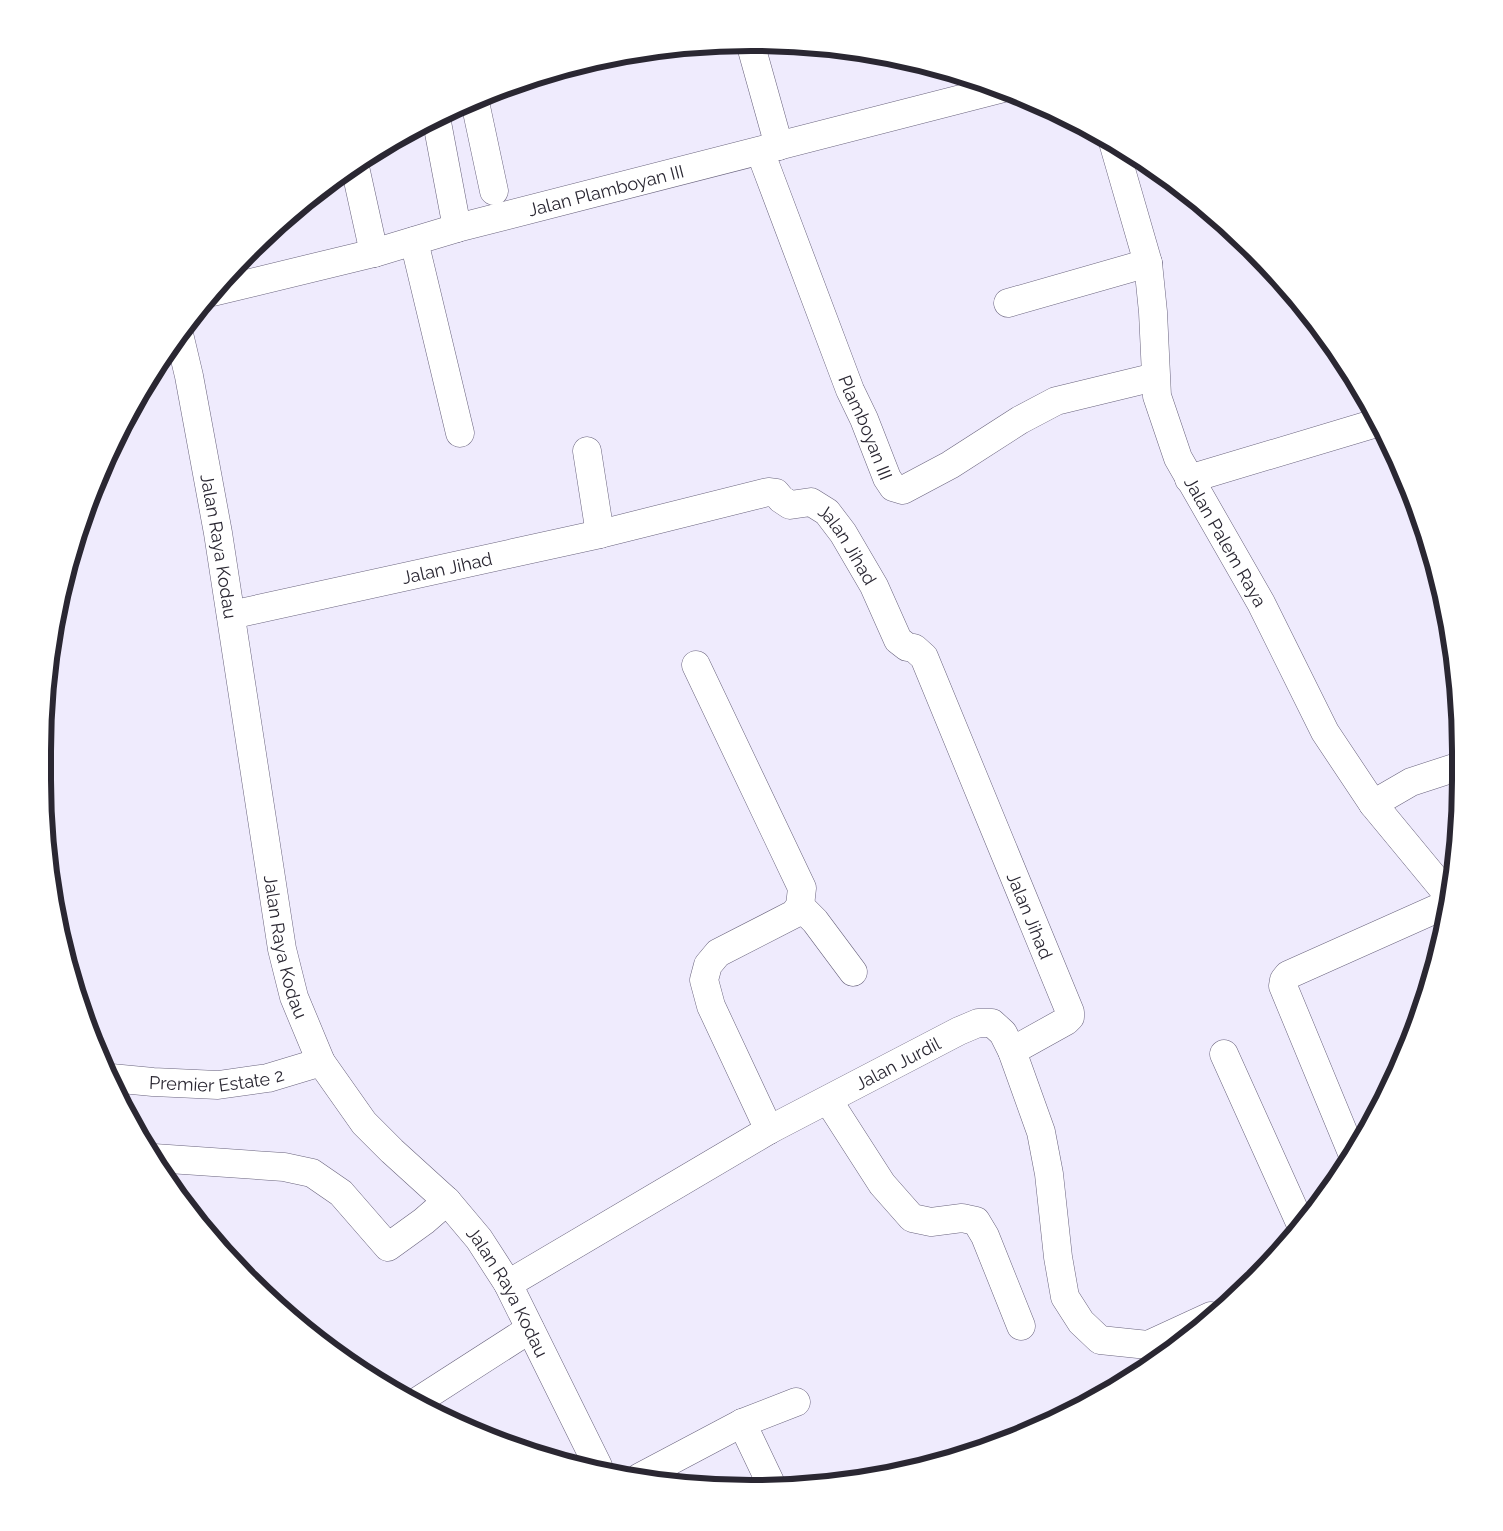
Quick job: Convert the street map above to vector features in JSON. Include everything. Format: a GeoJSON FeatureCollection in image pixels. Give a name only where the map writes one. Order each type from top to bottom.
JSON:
{"type":"FeatureCollection","features":[{"type":"Feature","properties":{"kind":"street","name":"Plamboyan III"},"geometry":{"type":"LineString","coordinates":[[752,51],[769,148],[850,390],[864,419],[887,478],[893,487],[903,490],[950,465],[1020,420],[1056,400],[1155,377]]}},
{"type":"Feature","properties":{"kind":"street","name":"Jalan Plamboyan III"},"geometry":{"type":"LineString","coordinates":[[226,289],[374,253],[457,228],[989,93]]}},
{"type":"Feature","properties":{"kind":"street"},"geometry":{"type":"LineString","coordinates":[[476,108],[494,191]]}},
{"type":"Feature","properties":{"kind":"street"},"geometry":{"type":"LineString","coordinates":[[438,125],[457,228]]}},
{"type":"Feature","properties":{"kind":"street","name":"Jalan Palem Raya"},"geometry":{"type":"LineString","coordinates":[[1116,154],[1148,263],[1154,312],[1157,396],[1178,458],[1261,603],[1325,732],[1373,804],[1443,889]]}},
{"type":"Feature","properties":{"kind":"street"},"geometry":{"type":"LineString","coordinates":[[356,173],[374,253]]}},
{"type":"Feature","properties":{"kind":"street"},"geometry":{"type":"LineString","coordinates":[[414,242],[460,434]]}},
{"type":"Feature","properties":{"kind":"street"},"geometry":{"type":"LineString","coordinates":[[1008,303],[1148,263]]}},
{"type":"Feature","properties":{"kind":"street","name":"Jalan Raya Kodau"},"geometry":{"type":"LineString","coordinates":[[182,345],[189,376],[231,615],[282,948],[294,997],[321,1062],[364,1123],[447,1201],[479,1239],[508,1284],[596,1462]]}},
{"type":"Feature","properties":{"kind":"street"},"geometry":{"type":"LineString","coordinates":[[1189,479],[1371,425]]}},
{"type":"Feature","properties":{"kind":"street"},"geometry":{"type":"LineString","coordinates":[[586,451],[600,534]]}},
{"type":"Feature","properties":{"kind":"street","name":"Jalan Jihad"},"geometry":{"type":"LineString","coordinates":[[231,615],[600,534],[768,492],[776,493],[790,505],[811,502],[827,512],[842,533],[874,586],[898,640],[907,647],[914,648],[924,658],[1070,1012],[1070,1017],[1066,1021],[1012,1051]]}},
{"type":"Feature","properties":{"kind":"street"},"geometry":{"type":"LineString","coordinates":[[696,665],[802,888],[800,906],[794,914],[718,953],[708,965],[704,980],[711,1006],[769,1130]]}},
{"type":"Feature","properties":{"kind":"street"},"geometry":{"type":"LineString","coordinates":[[1373,804],[1412,782],[1452,769]]}},
{"type":"Feature","properties":{"kind":"street"},"geometry":{"type":"LineString","coordinates":[[800,906],[815,922],[853,972]]}},
{"type":"Feature","properties":{"kind":"street"},"geometry":{"type":"LineString","coordinates":[[1349,1145],[1283,986],[1284,980],[1288,975],[1440,907]]}},
{"type":"Feature","properties":{"kind":"street","name":"Jalan Jurdil"},"geometry":{"type":"LineString","coordinates":[[508,1284],[769,1130],[959,1031],[978,1023],[992,1023],[1003,1033],[1012,1051],[1041,1132],[1049,1174],[1058,1257],[1066,1297],[1081,1322],[1100,1340],[1148,1345],[1188,1326]]}},
{"type":"Feature","properties":{"kind":"street"},"geometry":{"type":"LineString","coordinates":[[1224,1054],[1297,1218]]}},
{"type":"Feature","properties":{"kind":"street","name":"Premier Estate 2"},"geometry":{"type":"LineString","coordinates":[[119,1079],[218,1085],[268,1078],[321,1062]]}},
{"type":"Feature","properties":{"kind":"street"},"geometry":{"type":"LineString","coordinates":[[828,1100],[882,1184],[912,1218],[931,1222],[962,1218],[976,1221],[985,1236],[1021,1326]]}},
{"type":"Feature","properties":{"kind":"street"},"geometry":{"type":"LineString","coordinates":[[163,1159],[284,1166],[312,1172],[341,1193],[388,1247],[424,1221],[447,1201]]}},
{"type":"Feature","properties":{"kind":"street"},"geometry":{"type":"LineString","coordinates":[[423,1398],[530,1329]]}},
{"type":"Feature","properties":{"kind":"street"},"geometry":{"type":"LineString","coordinates":[[651,1472],[742,1423],[796,1402]]}},
{"type":"Feature","properties":{"kind":"street"},"geometry":{"type":"LineString","coordinates":[[742,1423],[769,1479]]}}]}
